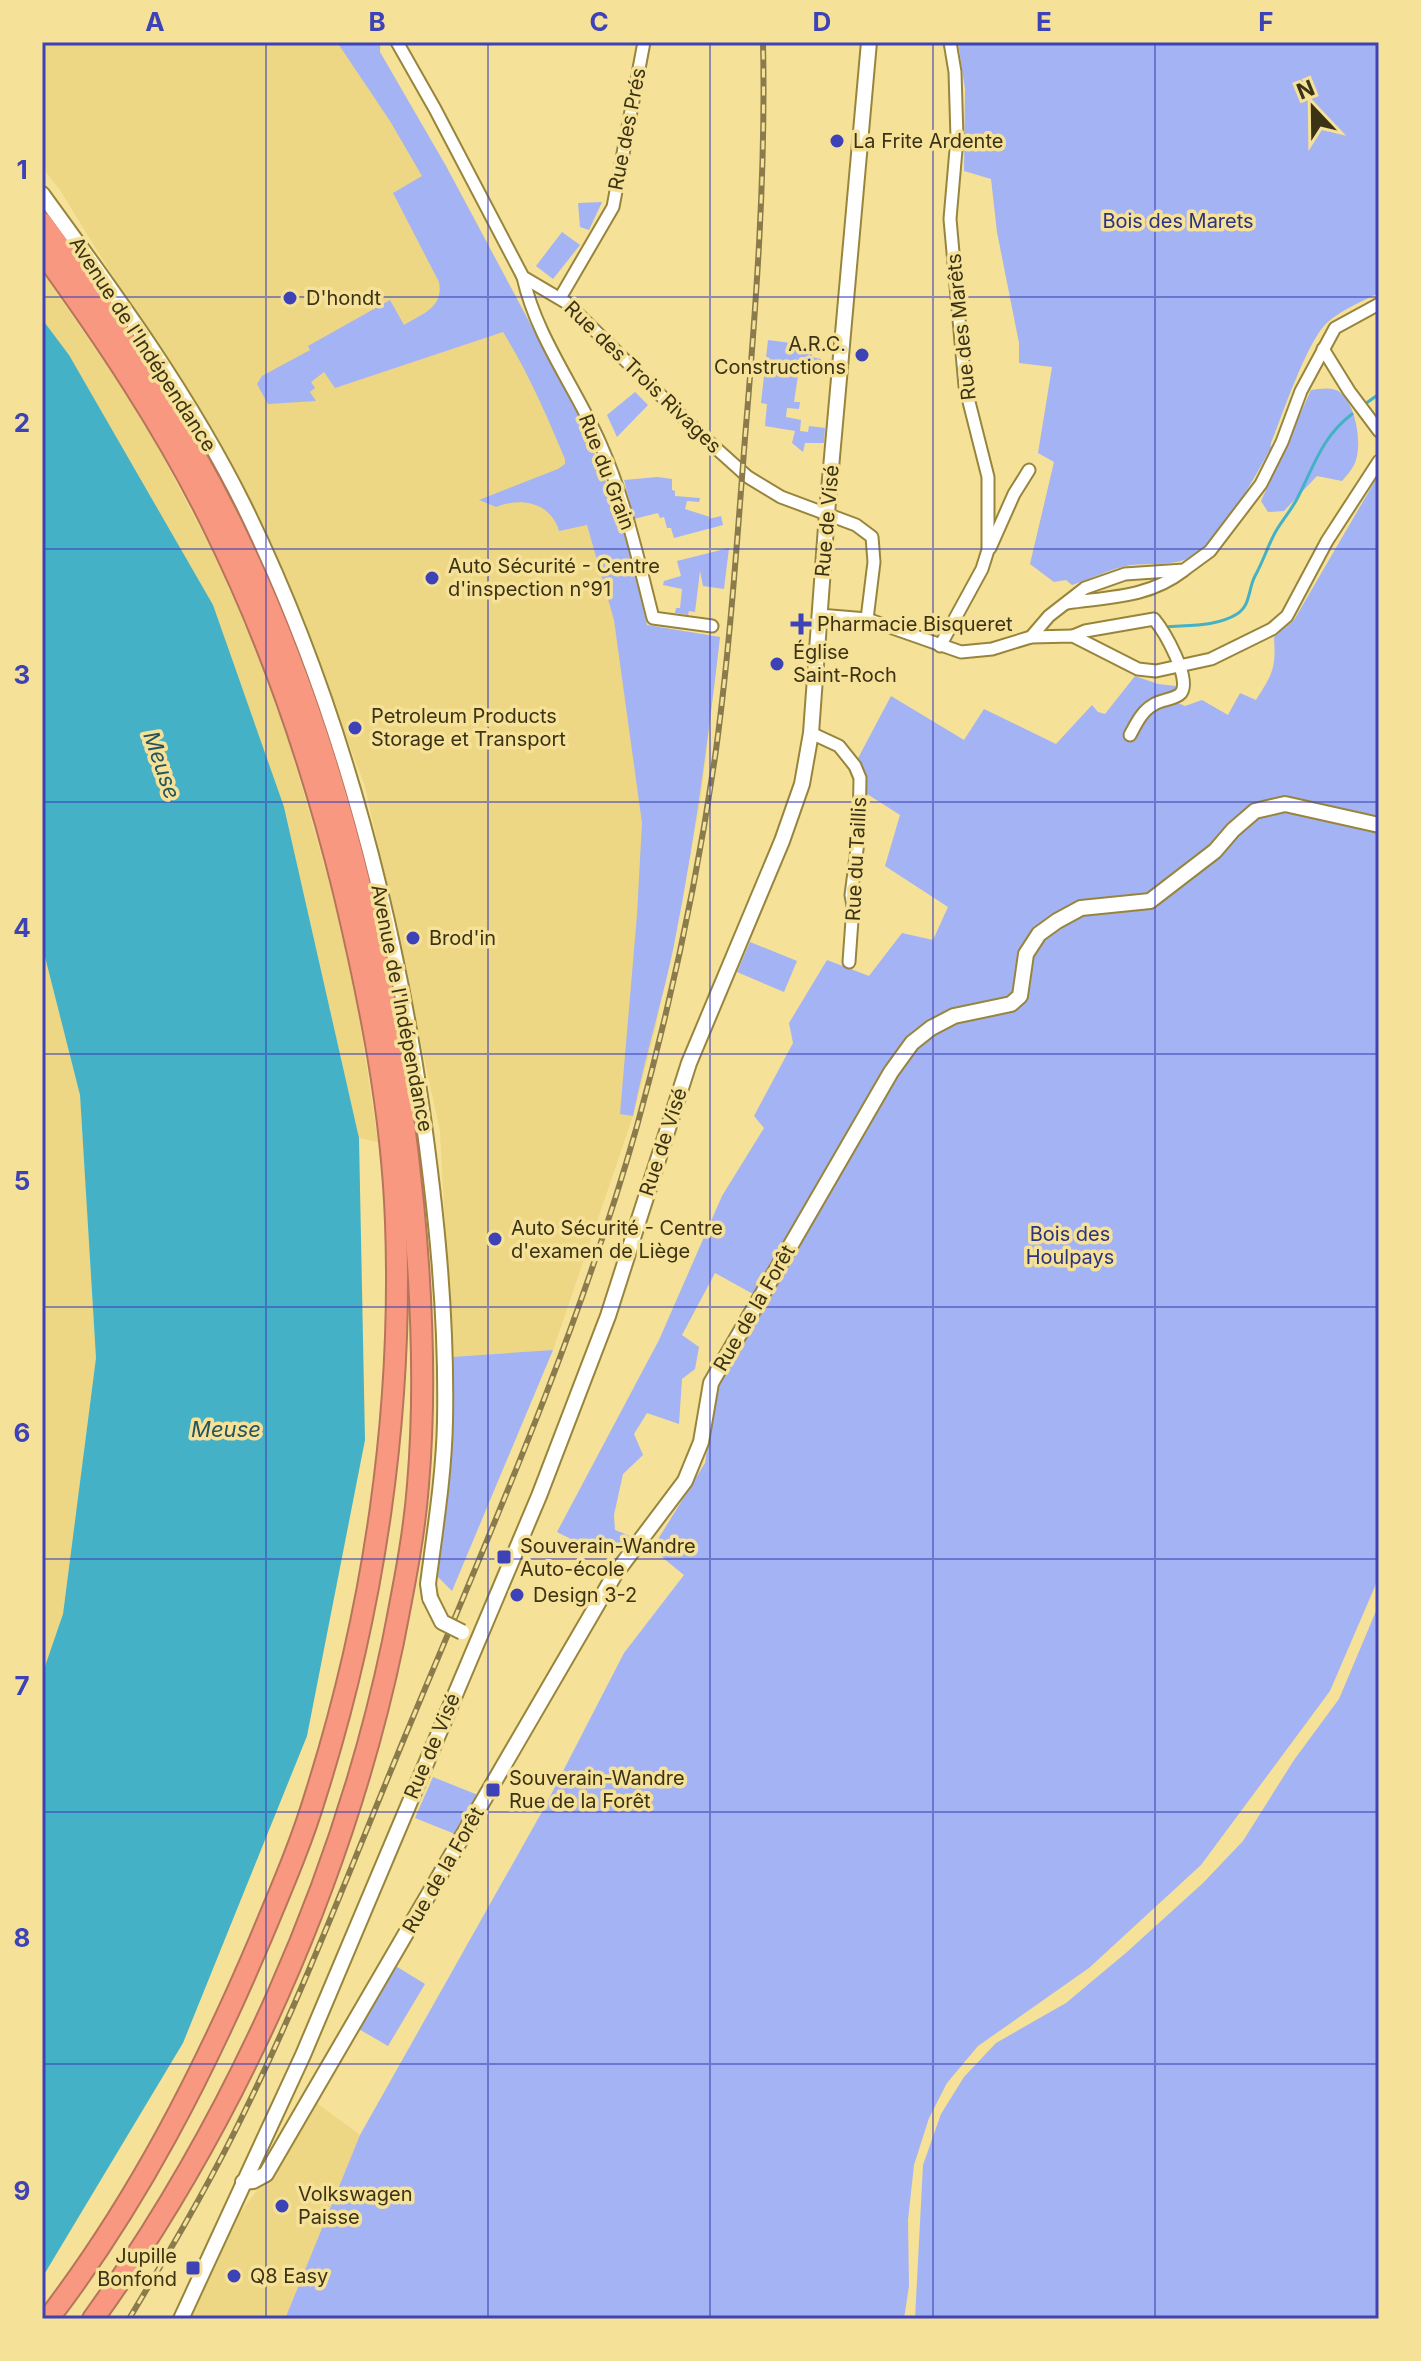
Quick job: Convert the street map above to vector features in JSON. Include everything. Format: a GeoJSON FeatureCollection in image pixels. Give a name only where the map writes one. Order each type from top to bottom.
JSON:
{"type":"FeatureCollection","features":[{"type":"Feature","properties":{"kind":"highway"},"geometry":{"type":"LineString","coordinates":[[42,223],[123,339],[178,425],[221,505],[277,627],[312,721],[356,874],[386,1006],[407,1150],[421,1325],[418,1486],[403,1593],[381,1696],[349,1810],[317,1897],[237,2082],[166,2210],[93,2319]]}},
{"type":"Feature","properties":{"kind":"highway"},"geometry":{"type":"LineString","coordinates":[[42,251],[109,347],[164,434],[200,500],[261,633],[297,726],[329,831],[371,1010],[391,1151],[396,1222],[395,1367],[385,1481],[368,1587],[346,1688],[316,1797],[282,1886],[206,2062],[136,2189],[97,2251],[48,2319]]}},
{"type":"Feature","properties":{"kind":"main road","name":"Rue de Visé"},"geometry":{"type":"LineString","coordinates":[[181,2319],[303,2055],[539,1496],[608,1316],[689,1063],[782,841],[802,784],[811,733],[827,513],[869,42]]}},
{"type":"Feature","properties":{"kind":"main road","name":"Avenue de l'Indépendance"},"geometry":{"type":"LineString","coordinates":[[42,194],[179,390],[243,506],[300,635],[342,750],[389,922],[412,1046],[438,1238],[445,1424],[428,1584],[430,1598],[442,1622],[478,1637]]}},
{"type":"Feature","properties":{"kind":"main road","name":"Rue de la Forêt"},"geometry":{"type":"LineString","coordinates":[[243,2182],[266,2174],[615,1574],[685,1481],[701,1442],[711,1383],[891,1072],[912,1043],[954,1016],[1011,1004],[1020,996],[1026,954],[1039,934],[1081,908],[1150,901],[1215,851],[1255,811],[1285,804],[1379,825]]}},
{"type":"Feature","properties":{"kind":"street"},"geometry":{"type":"LineString","coordinates":[[397,42],[523,277]]}},
{"type":"Feature","properties":{"kind":"street","name":"Rue des Prés"},"geometry":{"type":"LineString","coordinates":[[560,298],[613,207],[644,42]]}},
{"type":"Feature","properties":{"kind":"street","name":"Rue des Marêts"},"geometry":{"type":"LineString","coordinates":[[940,646],[982,569],[988,550],[988,477],[965,386],[950,219],[957,138],[955,72],[950,42]]}},
{"type":"Feature","properties":{"kind":"street","name":"Rue des Trois Rivages"},"geometry":{"type":"LineString","coordinates":[[523,277],[560,298],[748,477],[781,497],[860,527],[872,537],[874,562],[867,619]]}},
{"type":"Feature","properties":{"kind":"street","name":"Rue du Grain"},"geometry":{"type":"LineString","coordinates":[[523,277],[529,306],[600,444],[625,507],[653,618],[712,626]]}},
{"type":"Feature","properties":{"kind":"street"},"geometry":{"type":"LineString","coordinates":[[1066,603],[1137,594],[1166,583],[1210,551],[1261,484],[1282,442],[1293,407],[1335,328],[1379,304]]}},
{"type":"Feature","properties":{"kind":"street"},"geometry":{"type":"LineString","coordinates":[[1323,349],[1379,431]]}},
{"type":"Feature","properties":{"kind":"street"},"geometry":{"type":"LineString","coordinates":[[1073,636],[1138,669],[1156,671],[1211,659],[1272,629],[1287,616],[1327,541],[1379,461]]}},
{"type":"Feature","properties":{"kind":"street"},"geometry":{"type":"LineString","coordinates":[[988,550],[1014,494],[1029,470]]}},
{"type":"Feature","properties":{"kind":"street"},"geometry":{"type":"LineString","coordinates":[[1031,637],[1049,616],[1085,588],[1101,580],[1125,574],[1184,570]]}},
{"type":"Feature","properties":{"kind":"street"},"geometry":{"type":"LineString","coordinates":[[819,615],[867,619],[940,646],[974,652],[1031,637],[1073,636],[1085,631],[1154,619],[1167,639],[1185,684],[1183,692],[1150,707],[1130,735]]}},
{"type":"Feature","properties":{"kind":"street","name":"Rue du Taillis"},"geometry":{"type":"LineString","coordinates":[[811,733],[839,746],[855,766],[860,778],[849,962]]}},
{"type":"Feature","properties":{"kind":"shaded area"},"geometry":{"type":"Polygon","coordinates":[[[42,42],[381,42],[380,52],[446,166],[578,413],[623,524],[647,625],[720,637],[700,804],[655,1031],[633,1116],[553,1350],[452,1357],[440,1131],[365,786],[285,577],[206,428],[60,190],[42,167],[42,42]]]}},
{"type":"Feature","properties":{"kind":"shaded area"},"geometry":{"type":"Polygon","coordinates":[[[42,272],[125,392],[158,448],[218,562],[266,674],[288,738],[354,983],[378,1142],[359,1138],[284,807],[69,355],[42,319],[42,272]]]}},
{"type":"Feature","properties":{"kind":"shaded area"},"geometry":{"type":"Polygon","coordinates":[[[42,945],[80,1095],[96,1358],[63,1614],[42,1675],[42,945]]]}},
{"type":"Feature","properties":{"kind":"shaded area"},"geometry":{"type":"Polygon","coordinates":[[[314,2101],[360,2135],[285,2319],[191,2319],[240,2213],[268,2176],[314,2101]]]}},
{"type":"Feature","properties":{"kind":"green space"},"geometry":{"type":"Polygon","coordinates":[[[337,42],[380,42],[380,52],[446,166],[578,413],[623,524],[647,625],[720,637],[681,911],[633,1116],[620,1114],[642,823],[614,620],[587,525],[559,531],[549,514],[534,504],[515,502],[496,507],[479,500],[565,464],[529,378],[503,332],[335,388],[324,372],[311,382],[315,388],[310,392],[316,401],[268,404],[257,384],[262,376],[310,350],[308,346],[390,300],[404,325],[430,309],[440,291],[439,282],[393,193],[422,176],[390,121],[337,42]]]}},
{"type":"Feature","properties":{"kind":"green space","name":"Bois des Marets"},"geometry":{"type":"Polygon","coordinates":[[[958,42],[1379,42],[1379,293],[1340,313],[1321,330],[1304,360],[1270,446],[1284,450],[1311,390],[1334,389],[1347,399],[1355,417],[1358,438],[1357,458],[1342,481],[1317,476],[1284,511],[1268,512],[1261,501],[1282,455],[1269,451],[1222,527],[1187,559],[1124,566],[1072,585],[1066,580],[1054,582],[1030,564],[1054,462],[1038,453],[1052,367],[1019,363],[1019,343],[997,232],[991,179],[964,171],[965,89],[958,42]]]}},
{"type":"Feature","properties":{"kind":"green space"},"geometry":{"type":"Polygon","coordinates":[[[602,202],[589,230],[580,227],[578,203],[602,202]]]}},
{"type":"Feature","properties":{"kind":"green space"},"geometry":{"type":"Polygon","coordinates":[[[562,232],[580,245],[553,279],[536,266],[562,232]]]}},
{"type":"Feature","properties":{"kind":"green space"},"geometry":{"type":"Polygon","coordinates":[[[768,340],[813,346],[812,357],[821,359],[821,364],[809,363],[808,370],[799,369],[794,402],[800,402],[799,409],[787,408],[786,417],[801,420],[800,431],[808,432],[809,426],[825,428],[824,443],[805,443],[803,452],[792,443],[795,431],[765,426],[767,404],[761,403],[768,340]]]}},
{"type":"Feature","properties":{"kind":"green space"},"geometry":{"type":"Polygon","coordinates":[[[635,392],[648,405],[617,437],[607,415],[635,392]]]}},
{"type":"Feature","properties":{"kind":"green space","name":"Bois des Houlpays"},"geometry":{"type":"Polygon","coordinates":[[[1379,474],[1379,1577],[1330,1691],[1201,1865],[1089,1968],[978,2046],[947,2083],[929,2118],[914,2165],[908,2220],[909,2286],[904,2319],[285,2319],[360,2135],[543,1810],[624,1653],[684,1575],[652,1549],[705,1463],[717,1384],[766,1301],[715,1273],[682,1335],[699,1347],[695,1369],[682,1379],[679,1424],[647,1413],[634,1434],[643,1455],[623,1474],[614,1515],[615,1530],[630,1536],[615,1554],[579,1543],[557,1532],[659,1340],[722,1196],[764,1128],[754,1116],[793,1043],[789,1023],[827,960],[869,976],[902,933],[933,940],[948,907],[885,866],[900,815],[864,792],[856,762],[891,696],[964,740],[984,709],[1056,744],[1092,705],[1105,714],[1135,676],[1176,686],[1176,702],[1185,706],[1202,700],[1228,715],[1240,693],[1256,700],[1262,691],[1274,664],[1274,637],[1294,620],[1379,474]]]}},
{"type":"Feature","properties":{"kind":"green space"},"geometry":{"type":"Polygon","coordinates":[[[672,479],[675,496],[700,498],[699,502],[687,501],[685,509],[710,517],[708,519],[721,516],[723,525],[674,538],[664,517],[660,518],[658,513],[634,519],[624,480],[672,479]]]}},
{"type":"Feature","properties":{"kind":"green space"},"geometry":{"type":"Polygon","coordinates":[[[729,548],[724,589],[703,586],[700,571],[695,612],[689,611],[688,615],[675,613],[676,608],[680,608],[682,589],[663,585],[664,581],[681,576],[677,561],[729,548]]]}},
{"type":"Feature","properties":{"kind":"green space"},"geometry":{"type":"Polygon","coordinates":[[[750,942],[797,961],[784,992],[737,972],[750,942]]]}},
{"type":"Feature","properties":{"kind":"green space"},"geometry":{"type":"Polygon","coordinates":[[[553,1350],[452,1591],[438,1577],[452,1357],[553,1350]]]}},
{"type":"Feature","properties":{"kind":"green space"},"geometry":{"type":"Polygon","coordinates":[[[1379,1604],[1379,2319],[915,2319],[923,2165],[941,2114],[964,2077],[996,2043],[1066,2003],[1127,1952],[1203,1883],[1243,1841],[1294,1760],[1339,1699],[1379,1604]]]}},
{"type":"Feature","properties":{"kind":"green space"},"geometry":{"type":"Polygon","coordinates":[[[433,1777],[478,1795],[455,1834],[415,1818],[433,1777]]]}},
{"type":"Feature","properties":{"kind":"green space"},"geometry":{"type":"Polygon","coordinates":[[[394,1965],[425,1984],[388,2046],[357,2028],[394,1965]]]}},
{"type":"Feature","properties":{"kind":"water","name":"Meuse"},"geometry":{"type":"Polygon","coordinates":[[[42,319],[69,355],[213,605],[284,807],[359,1138],[365,1440],[307,1736],[183,2043],[42,2278],[42,1675],[63,1614],[96,1358],[80,1095],[42,945],[42,319]]]}},
{"type":"Feature","properties":{"kind":"waterway"},"geometry":{"type":"LineString","coordinates":[[1365,404],[1379,394]]}},
{"type":"Feature","properties":{"kind":"waterway"},"geometry":{"type":"LineString","coordinates":[[1165,627],[1211,623],[1242,610],[1273,536],[1297,500],[1321,451],[1334,431],[1352,414]]}},
{"type":"Feature","properties":{"kind":"railway"},"geometry":{"type":"LineString","coordinates":[[129,2319],[223,2155],[305,1979],[562,1353],[637,1126],[692,892],[721,711],[756,290],[762,190],[763,42]]}},
{"type":"Feature","properties":{"kind":"place","name":"La Frite Ardente"},"geometry":{"type":"Point","coordinates":[837,141]}},
{"type":"Feature","properties":{"kind":"place","name":"D'hondt"},"geometry":{"type":"Point","coordinates":[290,298]}},
{"type":"Feature","properties":{"kind":"place","name":"A.R.C. Constructions"},"geometry":{"type":"Point","coordinates":[862,355]}},
{"type":"Feature","properties":{"kind":"place","name":"Auto Sécurité - Centre d'inspection n°91"},"geometry":{"type":"Point","coordinates":[432,578]}},
{"type":"Feature","properties":{"kind":"place","name":"Pharmacie Bisqueret"},"geometry":{"type":"Point","coordinates":[801,624]}},
{"type":"Feature","properties":{"kind":"place","name":"Église Saint-Roch"},"geometry":{"type":"Point","coordinates":[777,664]}},
{"type":"Feature","properties":{"kind":"place","name":"Petroleum Products Storage et Transport"},"geometry":{"type":"Point","coordinates":[355,728]}},
{"type":"Feature","properties":{"kind":"place","name":"Brod'in"},"geometry":{"type":"Point","coordinates":[413,938]}},
{"type":"Feature","properties":{"kind":"place","name":"Auto Sécurité - Centre d'examen de Liège"},"geometry":{"type":"Point","coordinates":[495,1239]}},
{"type":"Feature","properties":{"kind":"place","name":"Souverain-Wandre Auto-école"},"geometry":{"type":"Point","coordinates":[504,1557]}},
{"type":"Feature","properties":{"kind":"place","name":"Design 3-2"},"geometry":{"type":"Point","coordinates":[517,1595]}},
{"type":"Feature","properties":{"kind":"place","name":"Souverain-Wandre Rue de la Forêt"},"geometry":{"type":"Point","coordinates":[493,1790]}},
{"type":"Feature","properties":{"kind":"place","name":"Volkswagen Paisse"},"geometry":{"type":"Point","coordinates":[282,2206]}},
{"type":"Feature","properties":{"kind":"place","name":"Jupille Bonfond"},"geometry":{"type":"Point","coordinates":[193,2268]}},
{"type":"Feature","properties":{"kind":"place","name":"Q8 Easy"},"geometry":{"type":"Point","coordinates":[234,2276]}}]}
